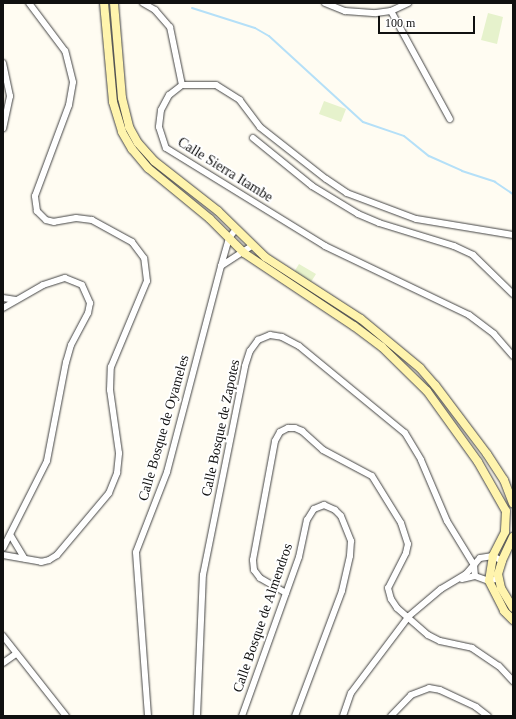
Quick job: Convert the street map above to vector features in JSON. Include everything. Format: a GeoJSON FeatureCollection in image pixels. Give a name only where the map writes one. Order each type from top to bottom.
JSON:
{"type":"FeatureCollection","features":[{"type":"Feature","properties":{"kind":"street"},"geometry":{"type":"LineString","coordinates":[[3,555],[41,562],[57,556],[112,487],[119,452],[110,373],[115,356],[146,287],[147,276],[144,258],[132,242],[86,219],[50,221],[42,217],[35,207],[35,196],[69,105],[73,82],[65,51],[29,3]]}},
{"type":"Feature","properties":{"kind":"street"},"geometry":{"type":"LineString","coordinates":[[104,3],[113,102],[122,132],[132,149],[148,168],[229,238],[244,253],[354,326],[382,348],[427,391],[478,462],[505,506],[506,532],[493,556],[489,581],[504,611],[513,620]]}},
{"type":"Feature","properties":{"kind":"street"},"geometry":{"type":"LineString","coordinates":[[114,3],[122,98],[129,127],[138,143],[154,161],[206,201],[265,257],[361,319],[420,368],[435,385],[487,454],[504,480],[513,503]]}},
{"type":"Feature","properties":{"kind":"street"},"geometry":{"type":"LineString","coordinates":[[143,3],[155,10],[170,27],[182,85],[212,84],[230,92],[245,106],[260,126],[332,184],[351,195],[416,219],[513,235]]}},
{"type":"Feature","properties":{"kind":"street"},"geometry":{"type":"LineString","coordinates":[[325,3],[345,10],[391,11],[408,3]]}},
{"type":"Feature","properties":{"kind":"street"},"geometry":{"type":"LineString","coordinates":[[391,11],[450,119]]}},
{"type":"Feature","properties":{"kind":"street"},"geometry":{"type":"LineString","coordinates":[[107,35],[117,35]]}},
{"type":"Feature","properties":{"kind":"street"},"geometry":{"type":"LineString","coordinates":[[3,63],[9,83],[9,109],[3,128]]}},
{"type":"Feature","properties":{"kind":"street","name":"Calle Sierra Itambe"},"geometry":{"type":"LineString","coordinates":[[182,85],[169,95],[161,110],[159,127],[166,148],[325,246],[469,314],[494,334],[513,356]]}},
{"type":"Feature","properties":{"kind":"street"},"geometry":{"type":"LineString","coordinates":[[3,113],[9,109]]}},
{"type":"Feature","properties":{"kind":"street"},"geometry":{"type":"LineString","coordinates":[[252,138],[312,186],[358,214],[405,233],[468,252],[513,294]]}},
{"type":"Feature","properties":{"kind":"street"},"geometry":{"type":"LineString","coordinates":[[229,238],[236,229]]}},
{"type":"Feature","properties":{"kind":"street","name":"Calle Bosque de Oyameles"},"geometry":{"type":"LineString","coordinates":[[148,716],[136,552],[167,472],[229,238]]}},
{"type":"Feature","properties":{"kind":"street"},"geometry":{"type":"LineString","coordinates":[[221,266],[244,253],[252,246]]}},
{"type":"Feature","properties":{"kind":"street"},"geometry":{"type":"LineString","coordinates":[[3,308],[43,285],[64,278],[82,285],[90,303],[88,313],[71,345],[66,362],[47,461],[3,548]]}},
{"type":"Feature","properties":{"kind":"street"},"geometry":{"type":"LineString","coordinates":[[3,298],[16,300]]}},
{"type":"Feature","properties":{"kind":"street","name":"Calle Bosque de Zapotes"},"geometry":{"type":"LineString","coordinates":[[197,716],[203,575],[245,366],[250,351],[258,340],[270,335],[299,346],[405,433],[421,460],[447,522],[465,549],[474,566],[475,576]]}},
{"type":"Feature","properties":{"kind":"street"},"geometry":{"type":"LineString","coordinates":[[286,593],[260,578],[254,570],[253,560],[275,441],[280,432],[288,428],[295,428],[302,431],[323,450],[360,468],[372,476],[401,523],[408,544],[404,561],[391,579],[388,588],[391,599],[397,608],[409,616],[428,635],[440,641],[472,648],[483,654],[513,681]]}},
{"type":"Feature","properties":{"kind":"street","name":"Calle Bosque de Almendros"},"geometry":{"type":"LineString","coordinates":[[242,716],[299,557],[307,520],[314,509],[324,505],[335,510],[347,528],[351,541],[348,573],[295,716]]}},
{"type":"Feature","properties":{"kind":"street"},"geometry":{"type":"LineString","coordinates":[[10,536],[24,558]]}},
{"type":"Feature","properties":{"kind":"street"},"geometry":{"type":"LineString","coordinates":[[513,537],[502,561],[498,578],[501,588],[513,608]]}},
{"type":"Feature","properties":{"kind":"street","name":"Calle Bosque de Zapotes"},"geometry":{"type":"LineString","coordinates":[[465,549],[480,558]]}},
{"type":"Feature","properties":{"kind":"street"},"geometry":{"type":"LineString","coordinates":[[343,716],[351,693],[409,616],[426,600],[474,566],[480,558],[493,556],[502,561]]}},
{"type":"Feature","properties":{"kind":"street"},"geometry":{"type":"LineString","coordinates":[[456,580],[475,576],[489,581],[498,578]]}},
{"type":"Feature","properties":{"kind":"street"},"geometry":{"type":"LineString","coordinates":[[3,636],[66,716]]}},
{"type":"Feature","properties":{"kind":"street"},"geometry":{"type":"LineString","coordinates":[[3,663],[16,654]]}},
{"type":"Feature","properties":{"kind":"street"},"geometry":{"type":"LineString","coordinates":[[391,716],[411,695],[429,688],[440,690],[476,707],[488,716]]}},
{"type":"Feature","properties":{"kind":"green space"},"geometry":{"type":"Polygon","coordinates":[[[488,13],[503,17],[497,44],[481,40],[488,13]]]}},
{"type":"Feature","properties":{"kind":"green space"},"geometry":{"type":"Polygon","coordinates":[[[324,101],[346,109],[341,122],[319,114],[324,101]]]}},
{"type":"Feature","properties":{"kind":"green space"},"geometry":{"type":"Polygon","coordinates":[[[299,264],[316,274],[311,282],[294,272],[299,264]]]}},
{"type":"Feature","properties":{"kind":"waterway"},"geometry":{"type":"LineString","coordinates":[[192,8],[255,28],[269,36],[363,122],[404,136],[429,156],[462,171],[495,182],[513,194]]}}]}
